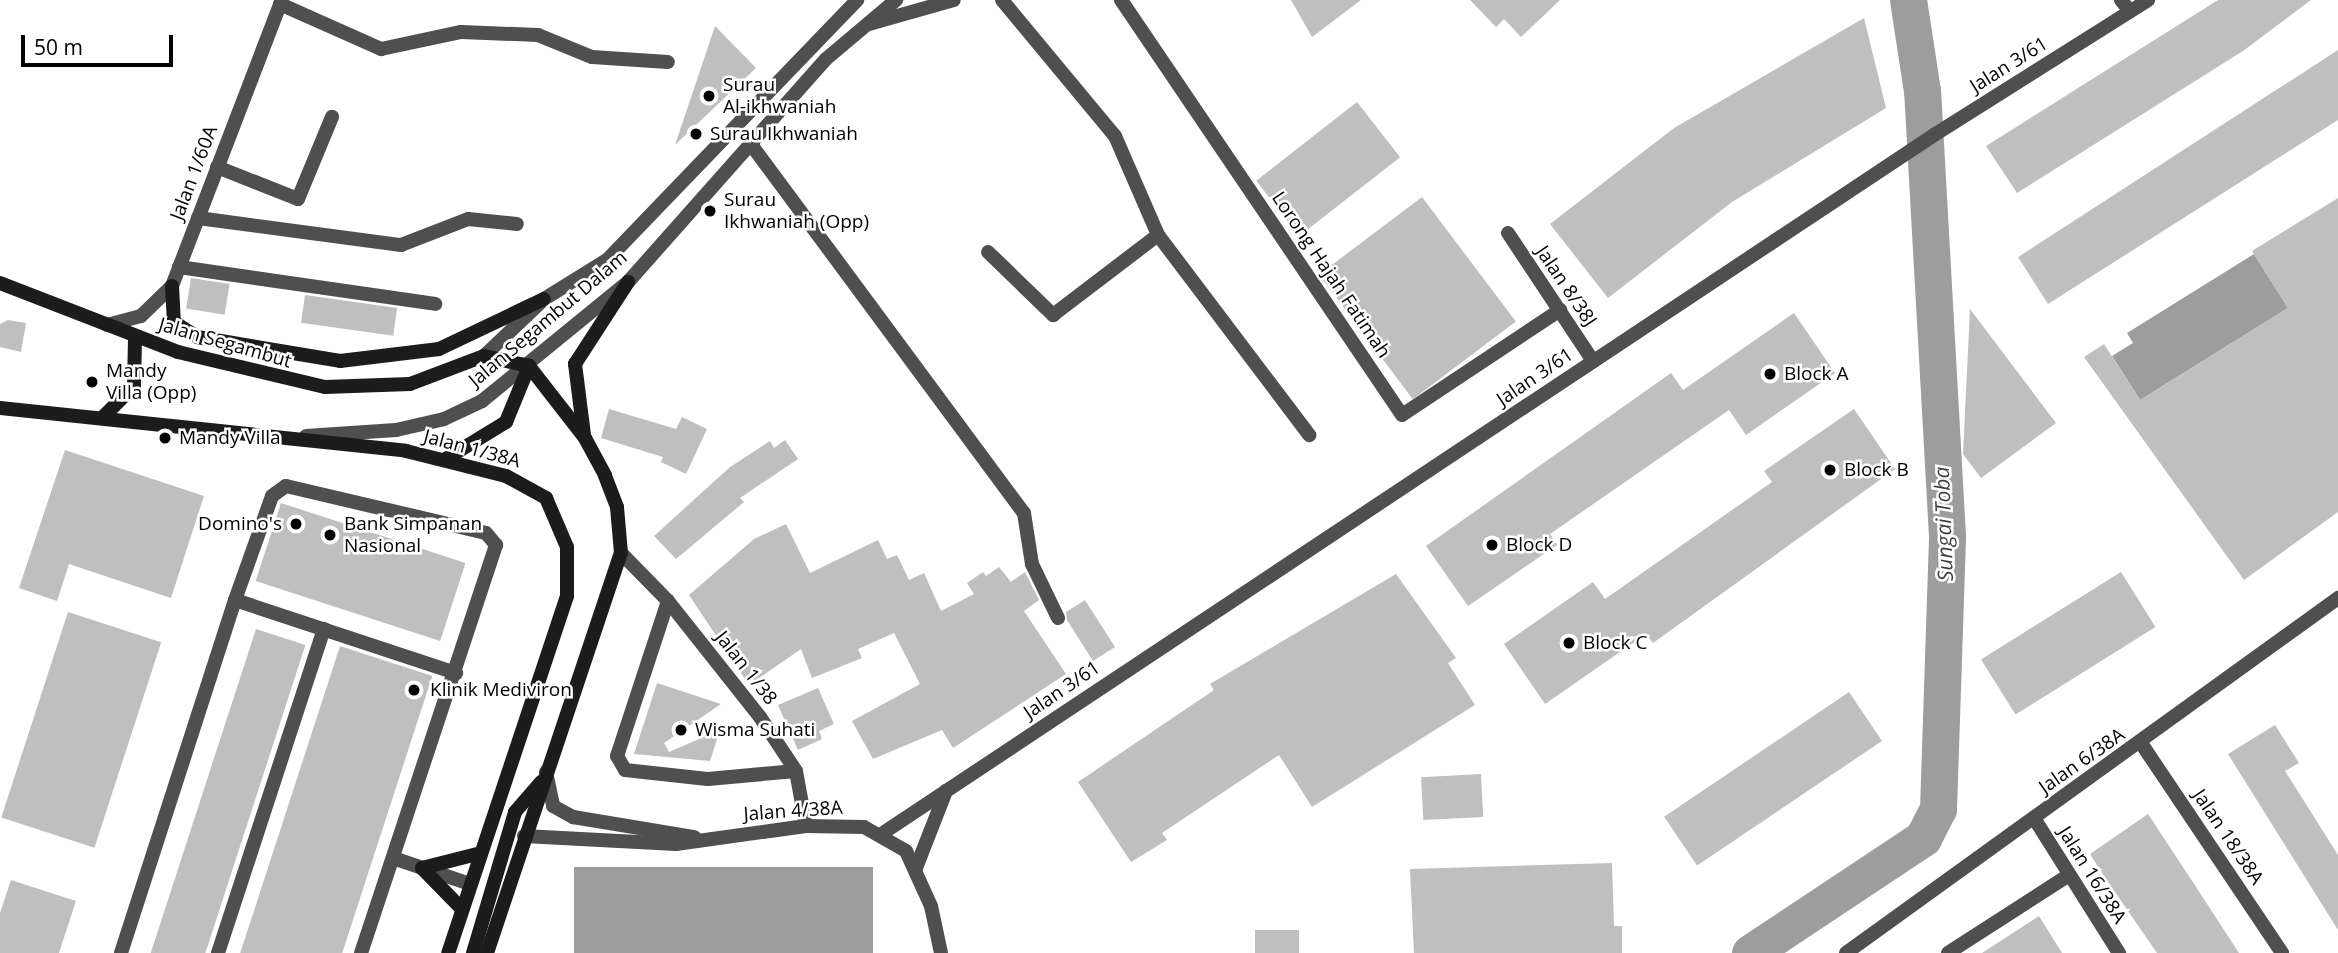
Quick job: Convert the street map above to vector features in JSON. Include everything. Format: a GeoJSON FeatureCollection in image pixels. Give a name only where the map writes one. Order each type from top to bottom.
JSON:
{"type":"FeatureCollection","features":[{"type":"Feature","properties":{"kind":"main road"},"geometry":{"type":"LineString","coordinates":[[585,438],[575,365],[628,282]]}},
{"type":"Feature","properties":{"kind":"main road","name":"Jalan Segambut"},"geometry":{"type":"LineString","coordinates":[[0,283],[135,337],[258,376],[325,387],[410,383],[484,356]]}},
{"type":"Feature","properties":{"kind":"main road"},"geometry":{"type":"LineString","coordinates":[[172,286],[174,321],[197,337],[340,361],[439,349],[544,299]]}},
{"type":"Feature","properties":{"kind":"main road"},"geometry":{"type":"LineString","coordinates":[[102,418],[134,386],[135,337]]}},
{"type":"Feature","properties":{"kind":"main road"},"geometry":{"type":"LineString","coordinates":[[484,356],[528,366],[585,438],[617,507],[621,553],[544,776],[487,953]]}},
{"type":"Feature","properties":{"kind":"main road"},"geometry":{"type":"LineString","coordinates":[[444,460],[506,422],[528,366]]}},
{"type":"Feature","properties":{"kind":"main road"},"geometry":{"type":"LineString","coordinates":[[0,408],[284,437]]}},
{"type":"Feature","properties":{"kind":"main road","name":"Jalan 1/38A"},"geometry":{"type":"LineString","coordinates":[[284,437],[444,460],[506,476],[546,498],[567,547],[568,596],[448,953]]}},
{"type":"Feature","properties":{"kind":"main road"},"geometry":{"type":"LineString","coordinates":[[473,953],[515,811],[544,776]]}},
{"type":"Feature","properties":{"kind":"main road"},"geometry":{"type":"LineString","coordinates":[[422,867],[481,853]]}},
{"type":"Feature","properties":{"kind":"main road"},"geometry":{"type":"LineString","coordinates":[[422,867],[462,909]]}},
{"type":"Feature","properties":{"kind":"main road"},"geometry":{"type":"LineString","coordinates":[[470,884],[492,891]]}},
{"type":"Feature","properties":{"kind":"street","name":"Jalan Segambut Dalam"},"geometry":{"type":"LineString","coordinates":[[484,356],[544,299],[607,260],[810,41],[857,0]]}},
{"type":"Feature","properties":{"kind":"street","name":"Jalan Segambut Dalam"},"geometry":{"type":"LineString","coordinates":[[284,437],[382,432],[443,419],[482,401],[628,282],[826,59],[896,0]]}},
{"type":"Feature","properties":{"kind":"street"},"geometry":{"type":"LineString","coordinates":[[869,24],[954,0]]}},
{"type":"Feature","properties":{"kind":"street"},"geometry":{"type":"LineString","coordinates":[[1002,0],[1115,136],[1158,234],[1309,435]]}},
{"type":"Feature","properties":{"kind":"street","name":"Lorong Hajah Fatimah"},"geometry":{"type":"LineString","coordinates":[[1121,0],[1402,415],[1560,310]]}},
{"type":"Feature","properties":{"kind":"street","name":"Jalan 3/61"},"geometry":{"type":"LineString","coordinates":[[883,833],[2126,6],[2148,0]]}},
{"type":"Feature","properties":{"kind":"street"},"geometry":{"type":"LineString","coordinates":[[281,2],[381,49],[461,32],[538,35],[592,57],[668,62]]}},
{"type":"Feature","properties":{"kind":"street","name":"Jalan 1/60A"},"geometry":{"type":"LineString","coordinates":[[107,325],[141,316],[172,286],[281,2]]}},
{"type":"Feature","properties":{"kind":"street"},"geometry":{"type":"LineString","coordinates":[[217,167],[298,200],[332,117]]}},
{"type":"Feature","properties":{"kind":"street"},"geometry":{"type":"LineString","coordinates":[[750,143],[1024,513],[1032,564],[1058,618]]}},
{"type":"Feature","properties":{"kind":"street"},"geometry":{"type":"LineString","coordinates":[[198,218],[401,245],[468,219],[517,224]]}},
{"type":"Feature","properties":{"kind":"street","name":"Jalan 8/38J"},"geometry":{"type":"LineString","coordinates":[[1508,233],[1592,361]]}},
{"type":"Feature","properties":{"kind":"street"},"geometry":{"type":"LineString","coordinates":[[988,253],[1053,315],[1158,234]]}},
{"type":"Feature","properties":{"kind":"street"},"geometry":{"type":"LineString","coordinates":[[179,267],[435,304]]}},
{"type":"Feature","properties":{"kind":"street"},"geometry":{"type":"LineString","coordinates":[[121,953],[235,600],[272,496],[286,486],[486,533],[496,545],[456,673],[361,953]]}},
{"type":"Feature","properties":{"kind":"street","name":"Jalan 1/38"},"geometry":{"type":"LineString","coordinates":[[621,553],[668,601],[796,771],[806,826]]}},
{"type":"Feature","properties":{"kind":"street","name":"Jalan 6/38A"},"geometry":{"type":"LineString","coordinates":[[1846,953],[2141,743],[2338,598]]}},
{"type":"Feature","properties":{"kind":"street"},"geometry":{"type":"LineString","coordinates":[[235,600],[456,673]]}},
{"type":"Feature","properties":{"kind":"street"},"geometry":{"type":"LineString","coordinates":[[668,601],[617,756],[625,770],[708,779],[796,771]]}},
{"type":"Feature","properties":{"kind":"street"},"geometry":{"type":"LineString","coordinates":[[218,953],[324,629]]}},
{"type":"Feature","properties":{"kind":"street","name":"Jalan 18/38A"},"geometry":{"type":"LineString","coordinates":[[2141,743],[2282,953]]}},
{"type":"Feature","properties":{"kind":"street","name":"Jalan 4/38A"},"geometry":{"type":"LineString","coordinates":[[544,776],[553,806],[573,817],[694,837],[806,826],[883,833]]}},
{"type":"Feature","properties":{"kind":"street"},"geometry":{"type":"LineString","coordinates":[[916,868],[946,791]]}},
{"type":"Feature","properties":{"kind":"street","name":"Jalan 16/38A"},"geometry":{"type":"LineString","coordinates":[[2034,818],[2119,953]]}},
{"type":"Feature","properties":{"kind":"street"},"geometry":{"type":"LineString","coordinates":[[883,833],[916,868],[941,953]]}},
{"type":"Feature","properties":{"kind":"street","name":"Jalan 4/38A"},"geometry":{"type":"LineString","coordinates":[[524,836],[676,844],[694,837]]}},
{"type":"Feature","properties":{"kind":"street"},"geometry":{"type":"LineString","coordinates":[[393,858],[470,884]]}},
{"type":"Feature","properties":{"kind":"street"},"geometry":{"type":"LineString","coordinates":[[1948,953],[2069,875]]}},
{"type":"Feature","properties":{"kind":"shaded area"},"geometry":{"type":"Polygon","coordinates":[[[2254,254],[2288,308],[2140,400],[2112,356],[2133,343],[2127,333],[2254,254]]]}},
{"type":"Feature","properties":{"kind":"shaded area"},"geometry":{"type":"Polygon","coordinates":[[[574,867],[873,867],[873,953],[574,953],[574,867]]]}},
{"type":"Feature","properties":{"kind":"building"},"geometry":{"type":"Polygon","coordinates":[[[1291,0],[1361,0],[1312,37],[1291,0]]]}},
{"type":"Feature","properties":{"kind":"building"},"geometry":{"type":"Polygon","coordinates":[[[1470,0],[1560,0],[1521,37],[1504,19],[1496,27],[1470,0]]]}},
{"type":"Feature","properties":{"kind":"building"},"geometry":{"type":"Polygon","coordinates":[[[2218,0],[2311,0],[2243,51],[2017,193],[1986,146],[2218,0]]]}},
{"type":"Feature","properties":{"kind":"building"},"geometry":{"type":"Polygon","coordinates":[[[1864,18],[1886,108],[1732,202],[1608,298],[1550,224],[1674,128],[1864,18]]]}},
{"type":"Feature","properties":{"kind":"building","name":"Surau Al-ikhwaniah"},"geometry":{"type":"Polygon","coordinates":[[[715,26],[756,68],[675,145],[715,26]]]}},
{"type":"Feature","properties":{"kind":"building"},"geometry":{"type":"Polygon","coordinates":[[[2338,50],[2338,120],[2048,304],[2018,257],[2338,50]]]}},
{"type":"Feature","properties":{"kind":"building"},"geometry":{"type":"Polygon","coordinates":[[[1357,102],[1400,157],[1299,236],[1256,181],[1357,102]]]}},
{"type":"Feature","properties":{"kind":"building"},"geometry":{"type":"Polygon","coordinates":[[[1422,197],[1516,322],[1413,399],[1319,275],[1422,197]]]}},
{"type":"Feature","properties":{"kind":"building"},"geometry":{"type":"Polygon","coordinates":[[[2338,198],[2338,512],[2244,580],[2084,357],[2104,344],[2140,400],[2288,308],[2252,251],[2338,198]]]}},
{"type":"Feature","properties":{"kind":"building"},"geometry":{"type":"Polygon","coordinates":[[[191,278],[230,284],[225,315],[186,309],[191,278]]]}},
{"type":"Feature","properties":{"kind":"building"},"geometry":{"type":"Polygon","coordinates":[[[305,295],[397,308],[393,336],[301,323],[305,295]]]}},
{"type":"Feature","properties":{"kind":"building"},"geometry":{"type":"Polygon","coordinates":[[[1970,309],[2056,423],[1981,478],[1963,454],[1970,309]]]}},
{"type":"Feature","properties":{"kind":"building"},"geometry":{"type":"Polygon","coordinates":[[[1794,313],[1835,373],[1746,435],[1729,410],[1550,534],[1557,545],[1468,606],[1426,546],[1671,373],[1683,390],[1794,313]]]}},
{"type":"Feature","properties":{"kind":"building"},"geometry":{"type":"Polygon","coordinates":[[[8,320],[26,323],[21,352],[0,347],[0,324],[8,320]]]}},
{"type":"Feature","properties":{"kind":"building"},"geometry":{"type":"Polygon","coordinates":[[[609,409],[676,429],[682,417],[707,429],[686,474],[661,462],[663,457],[601,438],[609,409]]]}},
{"type":"Feature","properties":{"kind":"building"},"geometry":{"type":"Polygon","coordinates":[[[1854,409],[1895,469],[1653,643],[1646,634],[1545,704],[1504,644],[1593,582],[1605,599],[1772,482],[1764,471],[1854,409]]]}},
{"type":"Feature","properties":{"kind":"building"},"geometry":{"type":"Polygon","coordinates":[[[785,440],[798,459],[740,498],[744,502],[676,559],[654,536],[730,467],[770,441],[774,448],[785,440]]]}},
{"type":"Feature","properties":{"kind":"building"},"geometry":{"type":"Polygon","coordinates":[[[65,450],[204,496],[171,598],[69,564],[57,601],[19,588],[65,450]]]}},
{"type":"Feature","properties":{"kind":"building"},"geometry":{"type":"Polygon","coordinates":[[[281,503],[466,563],[440,641],[256,581],[281,503]]]}},
{"type":"Feature","properties":{"kind":"building"},"geometry":{"type":"Polygon","coordinates":[[[786,524],[810,573],[878,540],[887,559],[897,555],[909,580],[924,573],[941,611],[974,594],[967,583],[983,572],[986,576],[999,567],[1011,582],[1025,572],[1039,600],[1024,611],[1066,674],[953,748],[942,730],[873,759],[852,721],[920,684],[894,633],[858,649],[862,658],[812,678],[801,649],[749,685],[689,595],[754,539],[786,524]]]}},
{"type":"Feature","properties":{"kind":"building"},"geometry":{"type":"Polygon","coordinates":[[[2121,572],[2155,627],[2016,715],[1981,659],[2121,572]]]}},
{"type":"Feature","properties":{"kind":"building"},"geometry":{"type":"Polygon","coordinates":[[[1396,574],[1456,658],[1448,663],[1475,705],[1312,807],[1279,755],[1162,833],[1167,840],[1131,862],[1078,782],[1214,690],[1210,684],[1396,574]]]}},
{"type":"Feature","properties":{"kind":"building"},"geometry":{"type":"Polygon","coordinates":[[[1085,600],[1115,647],[1093,661],[1067,620],[1066,612],[1085,600]]]}},
{"type":"Feature","properties":{"kind":"building"},"geometry":{"type":"Polygon","coordinates":[[[68,612],[161,642],[94,848],[1,817],[68,612]]]}},
{"type":"Feature","properties":{"kind":"building"},"geometry":{"type":"Polygon","coordinates":[[[256,629],[305,645],[205,953],[151,953],[256,629]]]}},
{"type":"Feature","properties":{"kind":"building"},"geometry":{"type":"Polygon","coordinates":[[[340,646],[432,676],[342,953],[240,953],[340,646]]]}},
{"type":"Feature","properties":{"kind":"building","name":"Wisma Suhati"},"geometry":{"type":"Polygon","coordinates":[[[657,683],[721,704],[664,743],[669,752],[720,730],[710,761],[634,754],[657,683]]]}},
{"type":"Feature","properties":{"kind":"building"},"geometry":{"type":"Polygon","coordinates":[[[818,688],[834,724],[819,731],[822,739],[798,750],[778,705],[818,688]]]}},
{"type":"Feature","properties":{"kind":"building"},"geometry":{"type":"Polygon","coordinates":[[[1849,692],[1882,741],[1697,866],[1664,817],[1849,692]]]}},
{"type":"Feature","properties":{"kind":"building"},"geometry":{"type":"Polygon","coordinates":[[[2275,725],[2299,763],[2285,771],[2338,855],[2338,930],[2228,754],[2275,725]]]}},
{"type":"Feature","properties":{"kind":"building"},"geometry":{"type":"Polygon","coordinates":[[[1481,774],[1483,817],[1423,820],[1421,777],[1481,774]]]}},
{"type":"Feature","properties":{"kind":"building"},"geometry":{"type":"Polygon","coordinates":[[[2148,814],[2239,953],[2157,953],[2106,879],[2090,854],[2148,814]]]}},
{"type":"Feature","properties":{"kind":"building"},"geometry":{"type":"Polygon","coordinates":[[[1612,863],[1614,926],[1622,926],[1622,953],[1414,953],[1410,869],[1612,863]]]}},
{"type":"Feature","properties":{"kind":"building"},"geometry":{"type":"Polygon","coordinates":[[[11,880],[76,901],[59,953],[0,953],[0,913],[11,880]]]}},
{"type":"Feature","properties":{"kind":"building"},"geometry":{"type":"Polygon","coordinates":[[[2039,916],[2062,953],[1982,953],[2039,916]]]}},
{"type":"Feature","properties":{"kind":"building"},"geometry":{"type":"Polygon","coordinates":[[[1255,930],[1299,930],[1299,953],[1255,953],[1255,930]]]}},
{"type":"Feature","properties":{"kind":"waterway","name":"Sungai Toba"},"geometry":{"type":"LineString","coordinates":[[1750,953],[1923,838],[1938,809],[1947,536],[1922,91],[1908,0]]}},
{"type":"Feature","properties":{"kind":"place","name":"Surau Al-ikhwaniah"},"geometry":{"type":"Point","coordinates":[709,96]}},
{"type":"Feature","properties":{"kind":"place","name":"Surau Ikhwaniah"},"geometry":{"type":"Point","coordinates":[696,134]}},
{"type":"Feature","properties":{"kind":"place","name":"Surau Ikhwaniah (Opp)"},"geometry":{"type":"Point","coordinates":[710,211]}},
{"type":"Feature","properties":{"kind":"place","name":"Block A"},"geometry":{"type":"Point","coordinates":[1770,374]}},
{"type":"Feature","properties":{"kind":"place","name":"Mandy Villa (Opp)"},"geometry":{"type":"Point","coordinates":[92,382]}},
{"type":"Feature","properties":{"kind":"place","name":"Mandy Villa"},"geometry":{"type":"Point","coordinates":[165,438]}},
{"type":"Feature","properties":{"kind":"place","name":"Block B"},"geometry":{"type":"Point","coordinates":[1830,470]}},
{"type":"Feature","properties":{"kind":"place","name":"Domino's"},"geometry":{"type":"Point","coordinates":[296,524]}},
{"type":"Feature","properties":{"kind":"place","name":"Bank Simpanan Nasional"},"geometry":{"type":"Point","coordinates":[330,535]}},
{"type":"Feature","properties":{"kind":"place","name":"Block D"},"geometry":{"type":"Point","coordinates":[1492,545]}},
{"type":"Feature","properties":{"kind":"place","name":"Block C"},"geometry":{"type":"Point","coordinates":[1569,643]}},
{"type":"Feature","properties":{"kind":"place","name":"Klinik Mediviron"},"geometry":{"type":"Point","coordinates":[414,690]}},
{"type":"Feature","properties":{"kind":"place","name":"Wisma Suhati"},"geometry":{"type":"Point","coordinates":[681,730]}}]}
